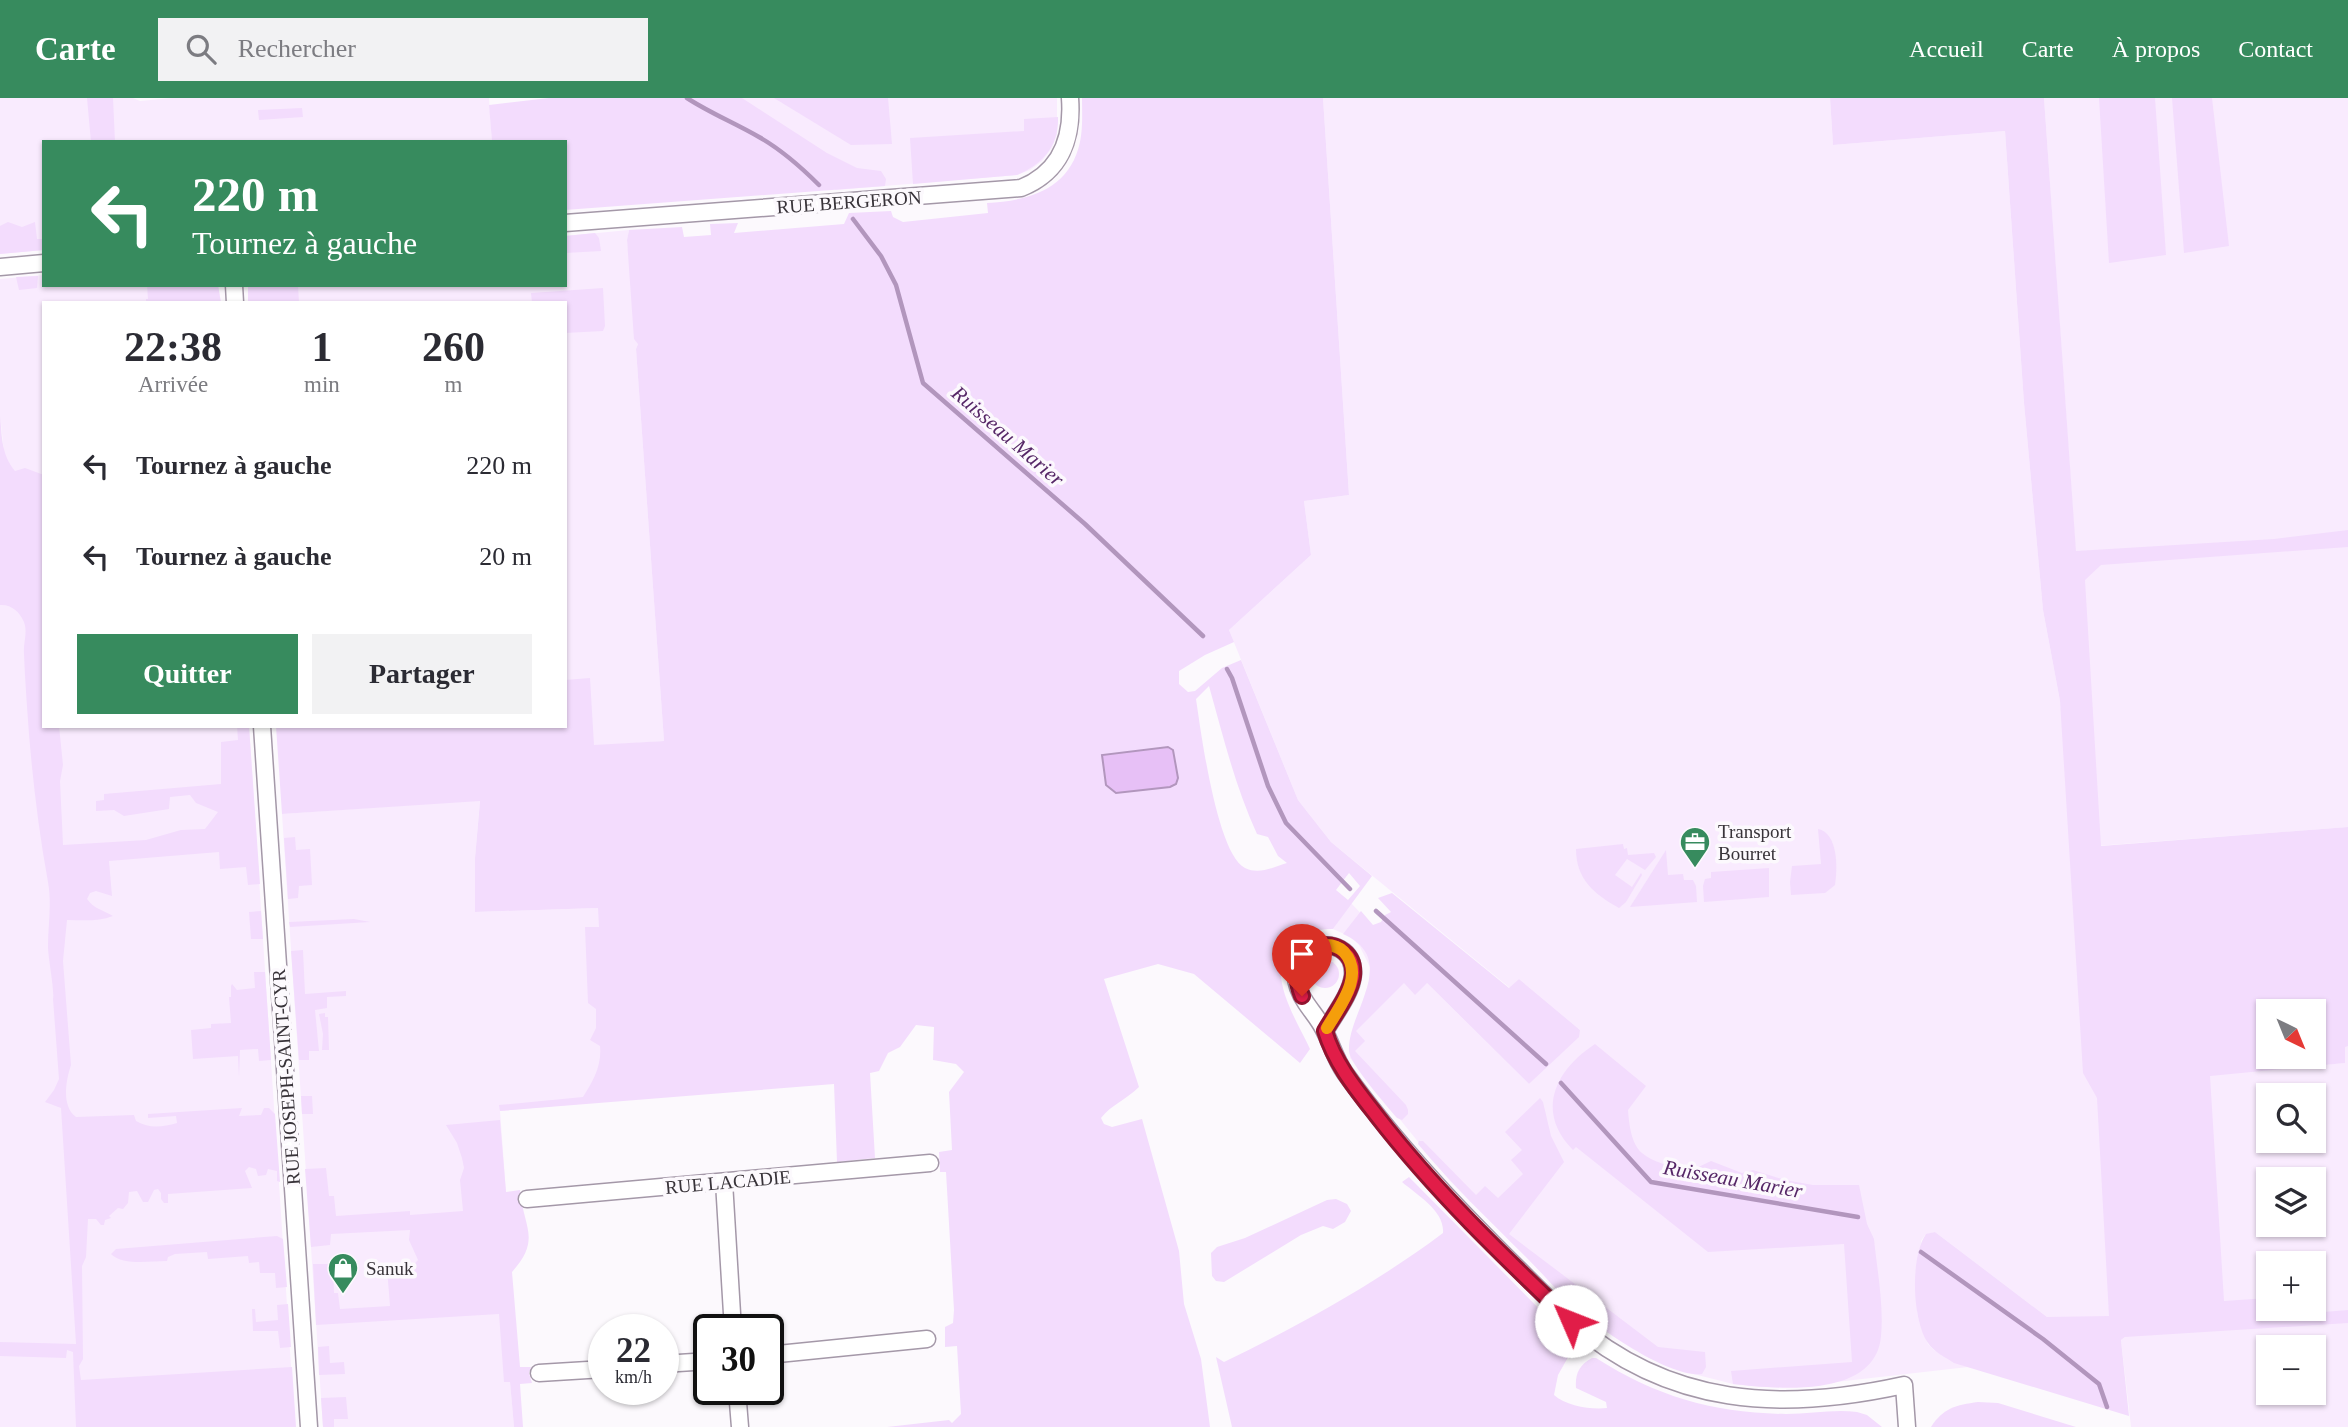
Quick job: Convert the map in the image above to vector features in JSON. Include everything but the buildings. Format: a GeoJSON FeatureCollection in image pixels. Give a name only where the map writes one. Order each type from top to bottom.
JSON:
{"type":"FeatureCollection","features":[{"type":"Feature","properties":{"kind":"street","name":"RUE BERGERON"},"geometry":{"type":"LineString","coordinates":[[567,223],[1021,188],[1042,178],[1064,150],[1070,122],[1070,98]]}},
{"type":"Feature","properties":{"kind":"street"},"geometry":{"type":"LineString","coordinates":[[0,267],[42,263]]}},
{"type":"Feature","properties":{"kind":"street","name":"RUE JOSEPH-SAINT-CYR"},"geometry":{"type":"LineString","coordinates":[[262,728],[309,1427]]}},
{"type":"Feature","properties":{"kind":"street"},"geometry":{"type":"LineString","coordinates":[[1325,1031],[1353,975],[1345,953],[1340,948],[1327,944],[1314,947],[1302,956],[1298,961],[1296,975],[1302,996],[1325,1031],[1343,1071],[1417,1166],[1550,1301],[1593,1339],[1659,1376],[1684,1386],[1728,1397],[1767,1401],[1814,1400],[1904,1385],[1908,1427]]}},
{"type":"Feature","properties":{"kind":"street","name":"RUE LACADIE"},"geometry":{"type":"LineString","coordinates":[[527,1199],[930,1163]]}},
{"type":"Feature","properties":{"kind":"street"},"geometry":{"type":"LineString","coordinates":[[724,1182],[732,1314]]}},
{"type":"Feature","properties":{"kind":"street"},"geometry":{"type":"LineString","coordinates":[[784,1353],[927,1339]]}},
{"type":"Feature","properties":{"kind":"street"},"geometry":{"type":"LineString","coordinates":[[539,1373],[588,1369]]}},
{"type":"Feature","properties":{"kind":"street"},"geometry":{"type":"LineString","coordinates":[[738,1405],[740,1427]]}},
{"type":"Feature","properties":{"kind":"shaded area"},"geometry":{"type":"Polygon","coordinates":[[[0,98],[133,98],[140,101],[172,98],[489,98],[492,140],[42,140],[42,250],[0,254],[0,98]]]}},
{"type":"Feature","properties":{"kind":"shaded area"},"geometry":{"type":"Polygon","coordinates":[[[87,98],[113,98],[115,140],[91,140],[87,98]]]}},
{"type":"Feature","properties":{"kind":"shaded area"},"geometry":{"type":"Polygon","coordinates":[[[549,98],[742,98],[827,153],[857,168],[881,171],[886,179],[885,186],[567,210],[567,140],[492,140],[489,105],[549,98]]]}},
{"type":"Feature","properties":{"kind":"shaded area"},"geometry":{"type":"Polygon","coordinates":[[[737,98],[1057,98],[1057,134],[1052,148],[1042,161],[1017,175],[836,190],[737,98]]]}},
{"type":"Feature","properties":{"kind":"shaded area"},"geometry":{"type":"Polygon","coordinates":[[[774,98],[888,98],[892,144],[851,145],[774,98]]]}},
{"type":"Feature","properties":{"kind":"shaded area"},"geometry":{"type":"Polygon","coordinates":[[[1082,98],[1323,98],[1349,495],[1304,501],[1311,555],[1229,630],[1234,642],[1179,671],[1179,684],[1188,692],[1195,691],[1222,668],[1241,660],[1298,800],[1331,842],[1372,876],[1333,929],[1305,934],[1286,951],[1281,964],[1284,993],[1310,1049],[1300,1063],[1194,974],[1158,964],[1104,979],[1139,1087],[1101,1118],[1104,1124],[1112,1127],[1142,1119],[1179,1251],[1184,1304],[1201,1359],[1210,1427],[887,1427],[949,1420],[952,1423],[961,1414],[957,1346],[945,1347],[945,1327],[953,1323],[954,1310],[946,1172],[940,1172],[939,1152],[952,1150],[949,1092],[964,1072],[956,1064],[933,1060],[934,1027],[916,1025],[900,1047],[888,1053],[879,1071],[870,1073],[875,1158],[837,1162],[834,1084],[500,1111],[499,1105],[583,1097],[593,1079],[600,1060],[600,1046],[590,1040],[596,1028],[596,1009],[588,1003],[585,927],[599,927],[598,908],[475,912],[475,858],[480,801],[282,814],[276,728],[567,728],[567,680],[590,678],[594,745],[664,741],[636,349],[638,344],[634,339],[627,240],[629,230],[682,227],[684,237],[711,235],[710,224],[738,223],[734,233],[844,224],[849,213],[891,211],[893,217],[903,222],[988,213],[987,203],[1032,195],[1057,181],[1075,158],[1082,126],[1082,98]],[[1209,686],[1196,699],[1206,763],[1226,840],[1235,858],[1250,870],[1261,871],[1287,863],[1278,856],[1268,837],[1257,834],[1209,686]],[[1349,873],[1336,890],[1348,900],[1360,886],[1349,873]]]}},
{"type":"Feature","properties":{"kind":"shaded area"},"geometry":{"type":"Polygon","coordinates":[[[1323,98],[1830,98],[1833,145],[2005,131],[2024,403],[2043,610],[2060,701],[2113,1084],[2278,1069],[2326,1069],[2326,1065],[2344,1063],[2345,1046],[2348,1046],[2348,1427],[2131,1427],[2121,1340],[2125,1337],[2047,1317],[1935,1232],[1925,1235],[1921,1241],[1917,1312],[1920,1325],[1928,1344],[1934,1350],[1968,1367],[1792,1387],[1733,1384],[1678,1370],[1645,1356],[1582,1313],[1450,1181],[1350,1058],[1350,1043],[1369,981],[1370,967],[1359,945],[1351,937],[1333,929],[1351,903],[1529,1084],[1578,1037],[1580,1030],[1519,979],[1510,988],[1331,842],[1298,800],[1229,630],[1311,555],[1304,501],[1349,495],[1323,98]]]}},
{"type":"Feature","properties":{"kind":"shaded area"},"geometry":{"type":"Polygon","coordinates":[[[1830,98],[2044,98],[2076,551],[2274,539],[2348,530],[2348,547],[2101,565],[2085,580],[2101,846],[2348,827],[2348,1046],[2345,1047],[2345,1063],[2326,1065],[2326,999],[2256,999],[2256,1069],[2283,1069],[2210,1076],[2224,1301],[2256,1299],[2256,1321],[2326,1321],[2326,1312],[2348,1310],[2348,1323],[2125,1337],[2121,1340],[2129,1416],[1954,1363],[1928,1343],[1916,1304],[1917,1258],[1926,1234],[1935,1232],[2047,1317],[2109,1316],[2097,1098],[2083,1073],[2060,701],[2043,610],[2024,403],[2005,131],[1833,145],[1830,98]]]}},
{"type":"Feature","properties":{"kind":"shaded area"},"geometry":{"type":"Polygon","coordinates":[[[2044,98],[2348,98],[2348,827],[2096,846],[2044,98]]]}},
{"type":"Feature","properties":{"kind":"shaded area"},"geometry":{"type":"Polygon","coordinates":[[[2099,98],[2155,98],[2166,255],[2109,263],[2099,98]]]}},
{"type":"Feature","properties":{"kind":"shaded area"},"geometry":{"type":"Polygon","coordinates":[[[2172,98],[2212,98],[2229,246],[2184,253],[2172,98]]]}},
{"type":"Feature","properties":{"kind":"shaded area"},"geometry":{"type":"Polygon","coordinates":[[[302,108],[303,117],[259,120],[258,110],[302,108]]]}},
{"type":"Feature","properties":{"kind":"shaded area"},"geometry":{"type":"Polygon","coordinates":[[[1058,117],[1056,137],[1048,153],[1026,171],[1017,175],[913,184],[910,138],[1024,131],[1024,119],[1058,117]]]}},
{"type":"Feature","properties":{"kind":"shaded area"},"geometry":{"type":"Polygon","coordinates":[[[8,222],[22,227],[35,222],[37,239],[42,239],[42,250],[0,254],[0,226],[8,222]]]}},
{"type":"Feature","properties":{"kind":"shaded area"},"geometry":{"type":"Polygon","coordinates":[[[629,230],[627,241],[638,344],[636,349],[664,741],[594,746],[567,711],[567,301],[248,301],[248,287],[567,287],[567,236],[629,230]]]}},
{"type":"Feature","properties":{"kind":"shaded area"},"geometry":{"type":"Polygon","coordinates":[[[595,233],[599,238],[601,251],[567,253],[567,236],[595,233]]]}},
{"type":"Feature","properties":{"kind":"shaded area"},"geometry":{"type":"Polygon","coordinates":[[[42,275],[42,287],[218,287],[221,301],[42,301],[42,480],[7,482],[0,414],[0,279],[42,275]]]}},
{"type":"Feature","properties":{"kind":"shaded area"},"geometry":{"type":"Polygon","coordinates":[[[38,276],[37,288],[19,290],[16,277],[38,276]]]}},
{"type":"Feature","properties":{"kind":"shaded area"},"geometry":{"type":"Polygon","coordinates":[[[147,287],[218,287],[221,301],[146,301],[147,287]]]}},
{"type":"Feature","properties":{"kind":"shaded area"},"geometry":{"type":"Polygon","coordinates":[[[248,287],[298,287],[299,301],[248,301],[248,287]]]}},
{"type":"Feature","properties":{"kind":"shaded area"},"geometry":{"type":"Polygon","coordinates":[[[603,288],[603,331],[567,333],[567,301],[532,301],[531,293],[603,288]]]}},
{"type":"Feature","properties":{"kind":"shaded area"},"geometry":{"type":"Polygon","coordinates":[[[0,414],[2,437],[10,465],[15,471],[25,468],[42,474],[42,728],[59,728],[63,765],[60,781],[63,845],[146,840],[181,830],[205,829],[218,812],[196,803],[190,795],[170,797],[169,809],[124,816],[114,810],[96,811],[96,801],[104,800],[104,794],[221,784],[221,742],[238,740],[237,728],[249,728],[260,884],[248,885],[246,867],[220,869],[219,852],[109,861],[112,896],[96,891],[90,893],[87,899],[113,916],[96,920],[67,920],[63,961],[71,1065],[66,1093],[68,1106],[76,1117],[134,1115],[136,1121],[151,1126],[177,1123],[176,1116],[148,1118],[148,1114],[242,1108],[239,1116],[261,1115],[264,1108],[269,1108],[275,1114],[280,1182],[277,1181],[277,1171],[268,1169],[266,1175],[258,1176],[256,1169],[249,1167],[245,1171],[252,1188],[168,1194],[168,1203],[161,1199],[158,1189],[154,1190],[148,1202],[143,1202],[137,1191],[129,1192],[128,1203],[123,1209],[118,1208],[109,1216],[111,1218],[105,1220],[104,1225],[96,1219],[88,1219],[86,1257],[82,1266],[83,1359],[79,1366],[81,1380],[292,1367],[296,1427],[76,1427],[73,1352],[67,1350],[66,1358],[0,1356],[0,1342],[76,1344],[61,1108],[45,1102],[59,1079],[48,946],[49,890],[29,734],[24,654],[26,630],[18,612],[11,607],[0,605],[0,414]]]}},
{"type":"Feature","properties":{"kind":"shaded area"},"geometry":{"type":"Polygon","coordinates":[[[31,596],[42,728],[249,728],[295,1427],[0,1427],[0,599],[31,596]]]}},
{"type":"Feature","properties":{"kind":"shaded area"},"geometry":{"type":"Polygon","coordinates":[[[1168,747],[1173,750],[1178,778],[1176,784],[1116,793],[1106,785],[1102,755],[1168,747]]]}},
{"type":"Feature","properties":{"kind":"shaded area"},"geometry":{"type":"Polygon","coordinates":[[[480,800],[475,858],[475,912],[598,908],[603,914],[601,1102],[500,1111],[506,1192],[510,1381],[514,1427],[323,1427],[282,814],[480,800]]]}},
{"type":"Feature","properties":{"kind":"shaded area"},"geometry":{"type":"Polygon","coordinates":[[[1818,829],[1830,837],[1833,844],[1836,861],[1835,885],[1825,893],[1791,895],[1792,866],[1821,864],[1818,829]]]}},
{"type":"Feature","properties":{"kind":"shaded area"},"geometry":{"type":"Polygon","coordinates":[[[295,837],[296,850],[310,849],[312,885],[299,886],[298,898],[288,899],[284,838],[295,837]]]}},
{"type":"Feature","properties":{"kind":"shaded area"},"geometry":{"type":"Polygon","coordinates":[[[1623,844],[1628,855],[1654,853],[1656,857],[1645,870],[1627,859],[1615,875],[1632,887],[1641,873],[1642,875],[1626,902],[1619,908],[1588,884],[1579,869],[1576,849],[1623,844]]]}},
{"type":"Feature","properties":{"kind":"shaded area"},"geometry":{"type":"Polygon","coordinates":[[[1666,850],[1668,875],[1683,874],[1684,880],[1693,880],[1697,902],[1630,907],[1666,850]]]}},
{"type":"Feature","properties":{"kind":"shaded area"},"geometry":{"type":"Polygon","coordinates":[[[1769,868],[1769,897],[1704,902],[1703,886],[1705,879],[1711,878],[1711,872],[1769,868]]]}},
{"type":"Feature","properties":{"kind":"shaded area"},"geometry":{"type":"Polygon","coordinates":[[[1392,893],[1509,988],[1519,979],[1580,1030],[1579,1037],[1529,1084],[1427,983],[1415,995],[1404,983],[1356,1031],[1365,1041],[1355,1051],[1406,1105],[1408,1114],[1402,1120],[1397,1118],[1369,1085],[1349,1051],[1355,1020],[1370,972],[1368,958],[1360,945],[1343,934],[1361,911],[1373,925],[1381,922],[1385,915],[1391,912],[1378,898],[1392,893]]]}},
{"type":"Feature","properties":{"kind":"shaded area"},"geometry":{"type":"Polygon","coordinates":[[[261,911],[263,939],[251,939],[249,912],[261,911]]]}},
{"type":"Feature","properties":{"kind":"shaded area"},"geometry":{"type":"Polygon","coordinates":[[[354,919],[370,922],[290,927],[289,922],[354,919]]]}},
{"type":"Feature","properties":{"kind":"shaded area"},"geometry":{"type":"Polygon","coordinates":[[[303,950],[305,994],[346,991],[346,996],[327,997],[327,1008],[315,1010],[319,1051],[309,1051],[309,1060],[299,1060],[291,951],[303,950]]]}},
{"type":"Feature","properties":{"kind":"shaded area"},"geometry":{"type":"Polygon","coordinates":[[[1325,960],[1335,964],[1339,974],[1335,984],[1325,988],[1315,984],[1311,974],[1315,964],[1325,960]]]}},
{"type":"Feature","properties":{"kind":"shaded area"},"geometry":{"type":"Polygon","coordinates":[[[254,972],[265,972],[271,1060],[259,1061],[258,1049],[240,1050],[239,1077],[238,1056],[193,1059],[191,1030],[211,1028],[211,1024],[231,1023],[231,986],[232,984],[237,990],[255,988],[254,972]]]}},
{"type":"Feature","properties":{"kind":"shaded area"},"geometry":{"type":"Polygon","coordinates":[[[325,1013],[325,1017],[328,1017],[329,1050],[322,1050],[323,1034],[319,1014],[325,1013]]]}},
{"type":"Feature","properties":{"kind":"shaded area"},"geometry":{"type":"Polygon","coordinates":[[[1595,1044],[1646,1086],[1628,1110],[1635,1144],[1651,1159],[1682,1175],[1711,1161],[1742,1173],[1753,1170],[1813,1185],[1859,1185],[1867,1224],[1874,1239],[1882,1312],[1881,1336],[1875,1356],[1862,1371],[1844,1380],[1822,1386],[1798,1388],[1733,1384],[1731,1371],[1852,1362],[1844,1244],[1708,1252],[1576,1147],[1573,1150],[1561,1136],[1555,1121],[1555,1093],[1569,1066],[1595,1044]]]}},
{"type":"Feature","properties":{"kind":"shaded area"},"geometry":{"type":"Polygon","coordinates":[[[301,1096],[312,1096],[313,1114],[302,1114],[301,1096]]]}},
{"type":"Feature","properties":{"kind":"shaded area"},"geometry":{"type":"Polygon","coordinates":[[[1540,1098],[1551,1136],[1564,1162],[1509,1234],[1658,1347],[1705,1352],[1706,1367],[1702,1374],[1674,1369],[1657,1362],[1623,1343],[1583,1314],[1470,1202],[1418,1144],[1423,1141],[1476,1195],[1485,1186],[1498,1198],[1523,1174],[1511,1160],[1522,1150],[1505,1132],[1540,1098]]]}},
{"type":"Feature","properties":{"kind":"shaded area"},"geometry":{"type":"Polygon","coordinates":[[[500,1120],[506,1192],[520,1190],[529,1241],[521,1261],[512,1272],[520,1367],[531,1367],[529,1373],[532,1383],[520,1384],[523,1427],[514,1427],[510,1382],[504,1382],[499,1314],[316,1325],[313,1264],[333,1264],[334,1293],[338,1293],[340,1309],[390,1306],[387,1268],[401,1265],[411,1268],[418,1260],[409,1240],[410,1230],[331,1234],[330,1245],[311,1247],[305,1169],[326,1168],[329,1196],[334,1196],[336,1216],[463,1211],[460,1180],[464,1168],[457,1143],[446,1125],[500,1120]]]}},
{"type":"Feature","properties":{"kind":"shaded area"},"geometry":{"type":"Polygon","coordinates":[[[1409,1177],[1575,1345],[1558,1375],[1554,1395],[1559,1399],[1579,1406],[1607,1408],[1606,1402],[1576,1388],[1576,1378],[1581,1367],[1596,1358],[1664,1393],[1711,1406],[1760,1413],[1857,1412],[1867,1415],[1882,1427],[1232,1427],[1216,1357],[1224,1362],[1309,1318],[1391,1269],[1443,1233],[1440,1218],[1435,1211],[1402,1182],[1409,1177]]]}},
{"type":"Feature","properties":{"kind":"shaded area"},"geometry":{"type":"Polygon","coordinates":[[[1336,1199],[1347,1204],[1351,1211],[1345,1222],[1333,1229],[1323,1226],[1301,1235],[1224,1282],[1216,1281],[1212,1276],[1211,1253],[1217,1247],[1245,1238],[1327,1200],[1336,1199]]]}},
{"type":"Feature","properties":{"kind":"shaded area"},"geometry":{"type":"Polygon","coordinates":[[[277,1236],[283,1239],[287,1287],[276,1288],[275,1273],[260,1273],[259,1262],[249,1263],[248,1256],[208,1259],[207,1252],[175,1254],[168,1257],[167,1261],[137,1262],[122,1260],[111,1254],[116,1249],[277,1236]]]}},
{"type":"Feature","properties":{"kind":"shaded area"},"geometry":{"type":"Polygon","coordinates":[[[288,1304],[291,1347],[280,1348],[278,1331],[253,1331],[252,1309],[255,1309],[256,1322],[278,1320],[277,1305],[288,1304]]]}},
{"type":"Feature","properties":{"kind":"shaded area"},"geometry":{"type":"Polygon","coordinates":[[[329,1346],[330,1363],[344,1362],[345,1374],[319,1375],[318,1347],[329,1346]]]}},
{"type":"Feature","properties":{"kind":"shaded area"},"geometry":{"type":"Polygon","coordinates":[[[346,1397],[348,1419],[334,1419],[334,1427],[323,1427],[321,1398],[346,1397]]]}},
{"type":"Feature","properties":{"kind":"shaded area"},"geometry":{"type":"Polygon","coordinates":[[[1978,1402],[1998,1403],[2076,1427],[1931,1427],[1951,1408],[1978,1402]]]}},
{"type":"Feature","properties":{"kind":"waterway","name":"Ruisseau Marier"},"geometry":{"type":"LineString","coordinates":[[687,98],[767,142],[791,159],[819,185]]}},
{"type":"Feature","properties":{"kind":"waterway","name":"Ruisseau Marier"},"geometry":{"type":"LineString","coordinates":[[853,219],[881,256],[896,285],[923,383],[1085,524],[1203,636]]}},
{"type":"Feature","properties":{"kind":"waterway","name":"Ruisseau Marier"},"geometry":{"type":"LineString","coordinates":[[1227,669],[1268,786],[1286,823],[1350,889]]}},
{"type":"Feature","properties":{"kind":"waterway","name":"Ruisseau Marier"},"geometry":{"type":"LineString","coordinates":[[1376,911],[1546,1064]]}},
{"type":"Feature","properties":{"kind":"waterway","name":"Ruisseau Marier"},"geometry":{"type":"LineString","coordinates":[[1561,1083],[1651,1182],[1858,1217]]}},
{"type":"Feature","properties":{"kind":"waterway","name":"Ruisseau Marier"},"geometry":{"type":"LineString","coordinates":[[1921,1252],[2043,1339],[2099,1384],[2107,1407]]}},
{"type":"Feature","properties":{"kind":"slow traffic"},"geometry":{"type":"LineString","coordinates":[[1318,946],[1327,944],[1340,948],[1353,969],[1352,981],[1327,1028]]}},
{"type":"Feature","properties":{"kind":"place","name":"Transport Bourret"},"geometry":{"type":"Point","coordinates":[1695,869]}},
{"type":"Feature","properties":{"kind":"place","name":"Sanuk"},"geometry":{"type":"Point","coordinates":[343,1295]}},
{"type":"Feature","properties":{"kind":"route"},"geometry":{"type":"LineString","coordinates":[[1302,996],[1296,975],[1298,961],[1308,951],[1320,945],[1340,948],[1351,964],[1353,975],[1325,1031],[1337,1062],[1417,1166],[1571,1321]]}}]}
